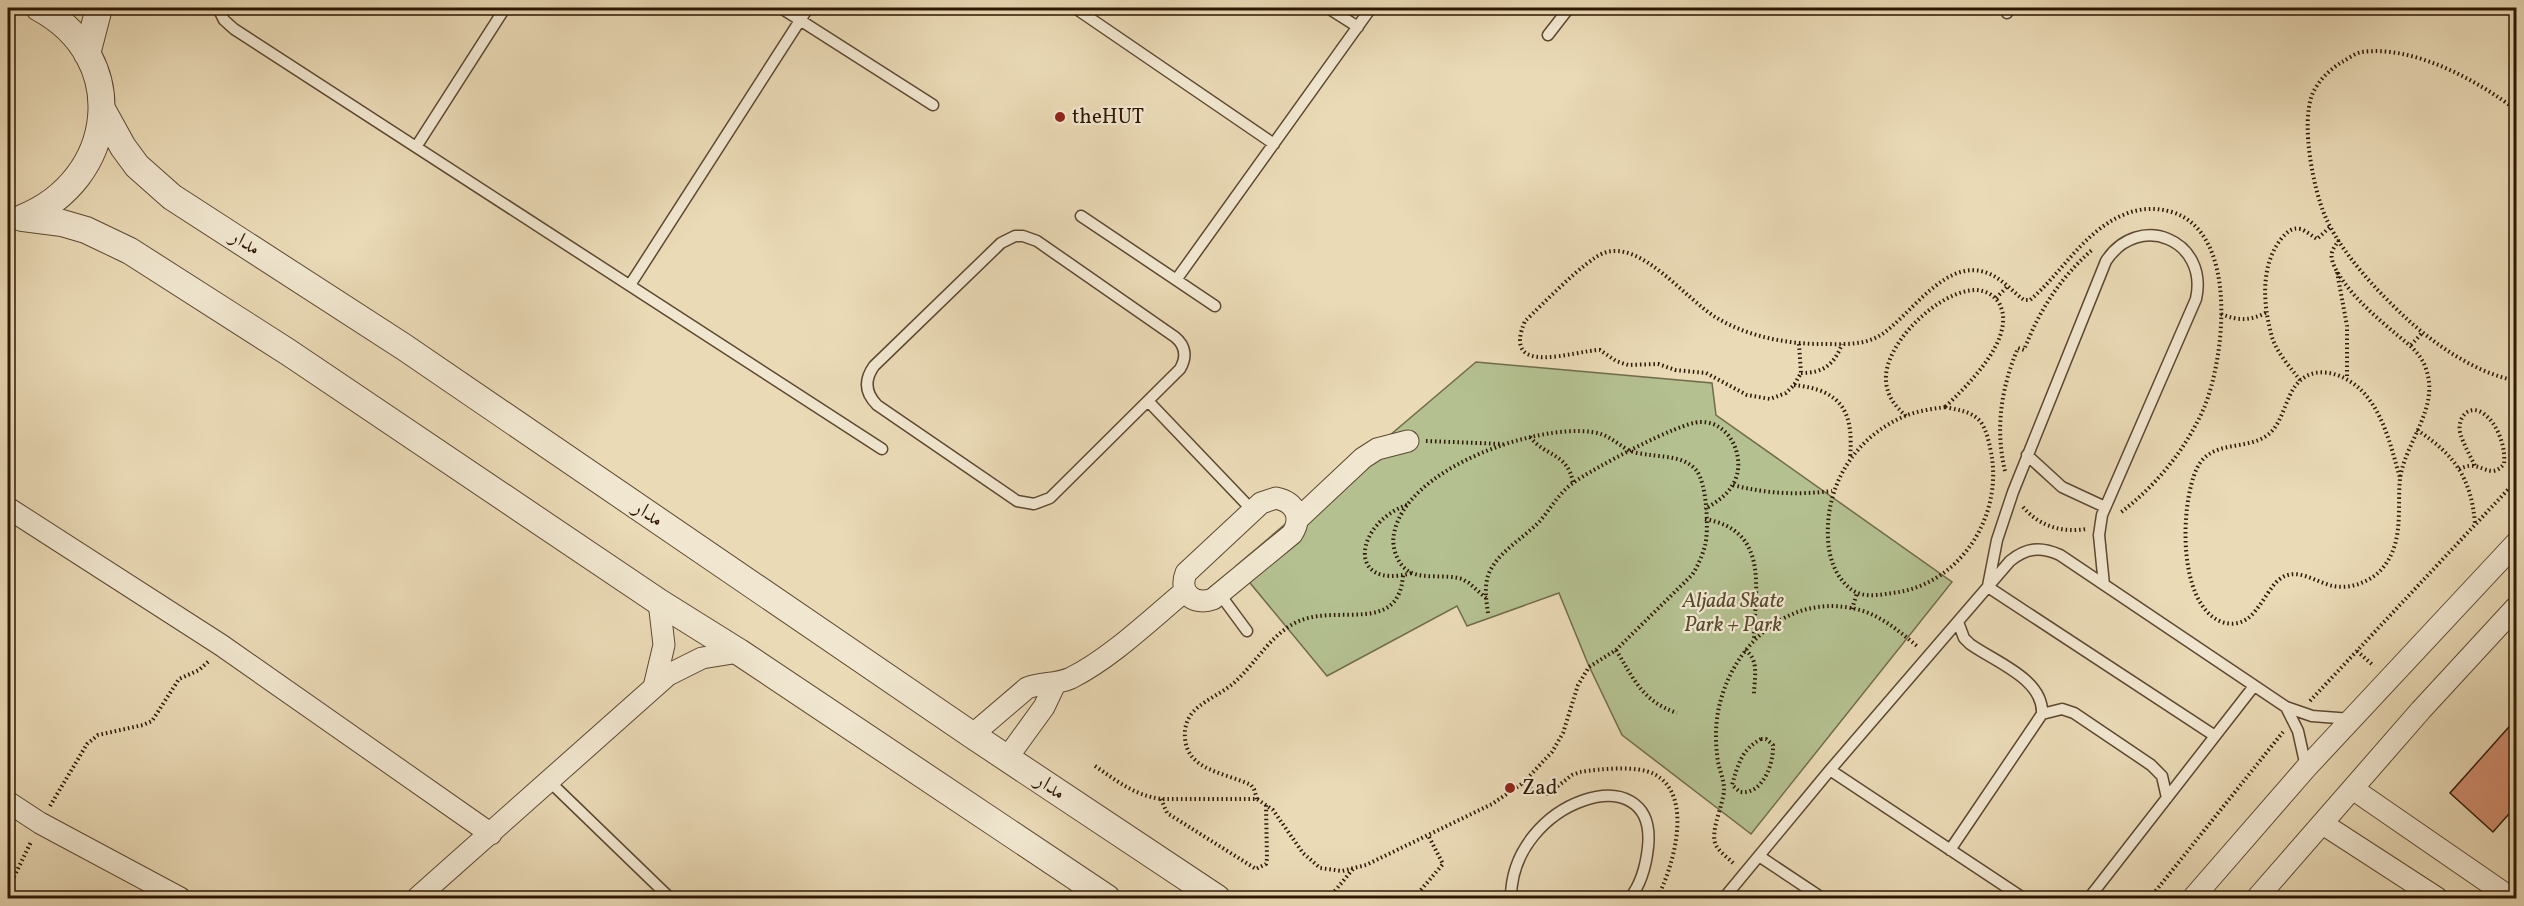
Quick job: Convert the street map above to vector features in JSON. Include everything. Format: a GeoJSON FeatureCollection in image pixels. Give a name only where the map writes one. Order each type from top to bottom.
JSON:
{"type":"FeatureCollection","features":[{"type":"Feature","properties":{"kind":"street"},"geometry":{"type":"LineString","coordinates":[[15,220],[54,202],[80,176],[96,144],[102,109],[95,71],[87,54],[64,24],[39,8]]}},
{"type":"Feature","properties":{"kind":"street"},"geometry":{"type":"LineString","coordinates":[[87,54],[99,8]]}},
{"type":"Feature","properties":{"kind":"street","name":"مدار"},"geometry":{"type":"LineString","coordinates":[[102,109],[123,147],[137,166],[172,197],[404,347],[972,735],[1217,898]]}},
{"type":"Feature","properties":{"kind":"street"},"geometry":{"type":"LineString","coordinates":[[15,220],[62,223],[86,230],[130,251],[298,358],[659,602],[739,652],[1107,898]]}},
{"type":"Feature","properties":{"kind":"street"},"geometry":{"type":"LineString","coordinates":[[1298,519],[1291,505],[1276,498],[1261,503],[1186,573],[1185,591],[1189,597],[1200,602],[1213,599],[1293,534],[1298,519],[1363,458],[1377,449],[1408,441]]}},
{"type":"Feature","properties":{"kind":"street"},"geometry":{"type":"LineString","coordinates":[[8,508],[221,645],[491,834]]}},
{"type":"Feature","properties":{"kind":"street"},"geometry":{"type":"LineString","coordinates":[[2193,898],[2306,768],[2517,543]]}},
{"type":"Feature","properties":{"kind":"street"},"geometry":{"type":"LineString","coordinates":[[972,735],[1027,688],[1036,684],[1055,684],[1099,661],[1185,591]]}},
{"type":"Feature","properties":{"kind":"street"},"geometry":{"type":"LineString","coordinates":[[654,687],[664,645],[659,602]]}},
{"type":"Feature","properties":{"kind":"street"},"geometry":{"type":"LineString","coordinates":[[2257,898],[2421,710],[2517,607]]}},
{"type":"Feature","properties":{"kind":"street"},"geometry":{"type":"LineString","coordinates":[[417,898],[654,687],[685,666],[711,656],[739,652]]}},
{"type":"Feature","properties":{"kind":"street"},"geometry":{"type":"LineString","coordinates":[[1007,758],[1044,707],[1055,684]]}},
{"type":"Feature","properties":{"kind":"street"},"geometry":{"type":"LineString","coordinates":[[2353,789],[2511,898]]}},
{"type":"Feature","properties":{"kind":"street"},"geometry":{"type":"LineString","coordinates":[[8,802],[40,823],[180,898]]}},
{"type":"Feature","properties":{"kind":"street"},"geometry":{"type":"LineString","coordinates":[[2323,824],[2437,898]]}},
{"type":"Feature","properties":{"kind":"lane"},"geometry":{"type":"LineString","coordinates":[[218,8],[224,20],[234,29],[882,449]]}},
{"type":"Feature","properties":{"kind":"lane"},"geometry":{"type":"LineString","coordinates":[[416,147],[505,8]]}},
{"type":"Feature","properties":{"kind":"lane"},"geometry":{"type":"LineString","coordinates":[[781,8],[933,105]]}},
{"type":"Feature","properties":{"kind":"lane"},"geometry":{"type":"LineString","coordinates":[[630,285],[808,8]]}},
{"type":"Feature","properties":{"kind":"lane"},"geometry":{"type":"LineString","coordinates":[[1075,8],[1274,144]]}},
{"type":"Feature","properties":{"kind":"lane"},"geometry":{"type":"LineString","coordinates":[[1328,8],[1358,27]]}},
{"type":"Feature","properties":{"kind":"lane"},"geometry":{"type":"LineString","coordinates":[[1176,280],[1371,8]]}},
{"type":"Feature","properties":{"kind":"lane"},"geometry":{"type":"LineString","coordinates":[[1548,35],[1569,8]]}},
{"type":"Feature","properties":{"kind":"lane"},"geometry":{"type":"LineString","coordinates":[[1081,216],[1215,306]]}},
{"type":"Feature","properties":{"kind":"lane"},"geometry":{"type":"LineString","coordinates":[[1023,236],[1037,241],[1180,341],[1185,356],[1183,363],[1148,401],[1050,498],[1034,504],[1017,501],[877,405],[871,399],[867,382],[874,366],[1001,243],[1008,238],[1023,236]]}},
{"type":"Feature","properties":{"kind":"lane"},"geometry":{"type":"LineString","coordinates":[[1988,587],[1997,540],[2013,492],[2106,261],[2120,245],[2139,236],[2160,236],[2186,251],[2196,269],[2198,289],[2196,299],[2099,525],[2104,585]]}},
{"type":"Feature","properties":{"kind":"lane"},"geometry":{"type":"LineString","coordinates":[[1148,401],[1253,511]]}},
{"type":"Feature","properties":{"kind":"lane"},"geometry":{"type":"LineString","coordinates":[[2027,455],[2062,487],[2105,507]]}},
{"type":"Feature","properties":{"kind":"lane"},"geometry":{"type":"LineString","coordinates":[[1724,898],[1830,770],[1988,587],[2018,554],[2039,548],[2060,555],[2296,716],[2351,719]]}},
{"type":"Feature","properties":{"kind":"lane"},"geometry":{"type":"LineString","coordinates":[[1988,587],[2215,736]]}},
{"type":"Feature","properties":{"kind":"lane"},"geometry":{"type":"LineString","coordinates":[[1219,594],[1247,631]]}},
{"type":"Feature","properties":{"kind":"lane"},"geometry":{"type":"LineString","coordinates":[[1950,850],[2042,714],[2041,699],[2034,687],[1970,644],[1964,638],[1958,622]]}},
{"type":"Feature","properties":{"kind":"lane"},"geometry":{"type":"LineString","coordinates":[[2089,898],[2254,686]]}},
{"type":"Feature","properties":{"kind":"lane"},"geometry":{"type":"LineString","coordinates":[[2042,714],[2061,709],[2074,713],[2157,770],[2165,783],[2167,798]]}},
{"type":"Feature","properties":{"kind":"lane"},"geometry":{"type":"LineString","coordinates":[[2296,716],[2306,768]]}},
{"type":"Feature","properties":{"kind":"lane"},"geometry":{"type":"LineString","coordinates":[[1830,770],[2023,898]]}},
{"type":"Feature","properties":{"kind":"lane"},"geometry":{"type":"LineString","coordinates":[[549,781],[670,898]]}},
{"type":"Feature","properties":{"kind":"lane"},"geometry":{"type":"LineString","coordinates":[[1511,898],[1518,864],[1533,836],[1556,814],[1584,800],[1599,796],[1619,797],[1628,801],[1643,816],[1647,825],[1649,835],[1647,858],[1644,871],[1632,897]]}},
{"type":"Feature","properties":{"kind":"lane"},"geometry":{"type":"LineString","coordinates":[[1759,856],[1822,898]]}},
{"type":"Feature","properties":{"kind":"path"},"geometry":{"type":"LineString","coordinates":[[2517,110],[2477,84],[2436,65],[2393,52],[2360,52],[2331,68],[2312,95],[2307,128],[2316,183],[2325,216],[2339,240],[2387,300],[2422,333],[2474,365],[2517,381]]}},
{"type":"Feature","properties":{"kind":"path"},"geometry":{"type":"LineString","coordinates":[[1799,344],[1801,373],[1794,385],[1779,396],[1759,399],[1734,390],[1706,372],[1675,370],[1658,364],[1628,365],[1600,350],[1556,358],[1543,358],[1530,354],[1522,347],[1521,332],[1525,321],[1588,263],[1600,254],[1612,250],[1631,253],[1644,259],[1700,308],[1747,331],[1799,344],[1863,342],[1880,335],[1914,304],[1949,277],[1964,272],[1989,273],[2024,300],[2030,300],[2068,258],[2101,227],[2123,215],[2142,209],[2161,209],[2179,214],[2194,224],[2207,239],[2218,278],[2221,314],[2220,346],[2213,381],[2204,407],[2188,438],[2168,467],[2146,492],[2121,513],[2099,525],[2077,531],[2054,528],[2034,518],[2013,492],[2006,474],[2000,436],[2002,398],[2018,348],[2024,350],[2048,298],[2076,264],[2100,243]]}},
{"type":"Feature","properties":{"kind":"path"},"geometry":{"type":"LineString","coordinates":[[2300,380],[2272,339],[2264,290],[2266,275],[2277,244],[2286,233],[2293,229],[2302,230],[2317,239],[2331,226]]}},
{"type":"Feature","properties":{"kind":"path"},"geometry":{"type":"LineString","coordinates":[[2339,240],[2331,259],[2346,286],[2411,345],[2425,365],[2430,380],[2430,398],[2400,478]]}},
{"type":"Feature","properties":{"kind":"path"},"geometry":{"type":"LineString","coordinates":[[2336,269],[2347,326],[2347,378]]}},
{"type":"Feature","properties":{"kind":"path"},"geometry":{"type":"LineString","coordinates":[[1996,298],[2008,286]]}},
{"type":"Feature","properties":{"kind":"path"},"geometry":{"type":"LineString","coordinates":[[1906,416],[1894,404],[1887,391],[1885,379],[1888,365],[1907,332],[1925,314],[1950,296],[1977,290],[1989,293],[1996,298],[2002,308],[2003,320],[2000,336],[1991,356],[1965,388],[1945,407]]}},
{"type":"Feature","properties":{"kind":"path"},"geometry":{"type":"LineString","coordinates":[[2221,314],[2232,319],[2244,320],[2256,318],[2267,312]]}},
{"type":"Feature","properties":{"kind":"path"},"geometry":{"type":"LineString","coordinates":[[2411,345],[2422,333]]}},
{"type":"Feature","properties":{"kind":"path"},"geometry":{"type":"LineString","coordinates":[[1801,373],[1815,373],[1828,367],[1837,357],[1842,344]]}},
{"type":"Feature","properties":{"kind":"path"},"geometry":{"type":"LineString","coordinates":[[2328,372],[2347,378],[2367,396],[2378,414],[2388,436],[2400,478],[2400,521],[2394,547],[2385,566],[2370,579],[2353,586],[2331,586],[2299,573],[2287,574],[2277,581],[2250,617],[2240,623],[2227,624],[2211,615],[2195,595],[2188,573],[2187,515],[2197,467],[2215,450],[2250,441],[2271,432],[2300,380],[2311,374],[2328,372]]}},
{"type":"Feature","properties":{"kind":"path"},"geometry":{"type":"LineString","coordinates":[[1794,385],[1813,387],[1829,394],[1842,407],[1850,423],[1850,459]]}},
{"type":"Feature","properties":{"kind":"path"},"geometry":{"type":"LineString","coordinates":[[1945,407],[1966,411],[1980,421],[1990,446],[1994,473],[1991,500],[1983,526],[1969,549],[1950,569],[1927,583],[1901,592],[1874,596],[1857,594],[1845,585],[1833,567],[1828,549],[1828,519],[1832,491],[1850,459],[1885,427],[1906,416],[1945,407]]}},
{"type":"Feature","properties":{"kind":"path"},"geometry":{"type":"LineString","coordinates":[[2459,469],[2475,466],[2485,471],[2500,469],[2504,464],[2504,448],[2490,419],[2478,410],[2470,410],[2463,413],[2460,430],[2475,466]]}},
{"type":"Feature","properties":{"kind":"path"},"geometry":{"type":"LineString","coordinates":[[1488,613],[1487,580],[1495,563],[1539,522],[1573,483],[1630,451],[1686,425],[1700,422],[1712,424],[1724,430],[1737,452],[1739,464],[1733,485],[1725,495],[1705,509]]}},
{"type":"Feature","properties":{"kind":"path"},"geometry":{"type":"LineString","coordinates":[[2417,430],[2437,443],[2459,469],[2473,501],[2475,524]]}},
{"type":"Feature","properties":{"kind":"path"},"geometry":{"type":"LineString","coordinates":[[1095,766],[1133,792],[1161,799],[1257,799],[1266,803],[1273,810],[1310,862],[1331,871],[1366,865],[1508,795],[1539,769],[1563,733],[1582,676],[1597,660],[1616,650],[1692,575],[1705,545],[1704,486],[1695,469],[1676,459],[1630,451],[1614,440],[1593,432],[1563,432],[1530,437],[1506,444],[1440,474],[1422,488],[1407,505],[1395,530],[1393,540],[1398,559],[1412,573]]}},
{"type":"Feature","properties":{"kind":"path"},"geometry":{"type":"LineString","coordinates":[[1530,437],[1535,444],[1566,465],[1573,483]]}},
{"type":"Feature","properties":{"kind":"path"},"geometry":{"type":"LineString","coordinates":[[1408,441],[1506,444]]}},
{"type":"Feature","properties":{"kind":"path"},"geometry":{"type":"LineString","coordinates":[[2150,898],[2296,716],[2517,481]]}},
{"type":"Feature","properties":{"kind":"path"},"geometry":{"type":"LineString","coordinates":[[1733,485],[1758,492],[1783,495],[1832,491]]}},
{"type":"Feature","properties":{"kind":"path"},"geometry":{"type":"LineString","coordinates":[[1407,505],[1386,515],[1377,524],[1364,547],[1366,562],[1377,573],[1403,576],[1412,573],[1462,579],[1486,598]]}},
{"type":"Feature","properties":{"kind":"path"},"geometry":{"type":"LineString","coordinates":[[1705,519],[1721,522],[1733,528],[1743,536],[1750,547],[1756,573],[1754,639]]}},
{"type":"Feature","properties":{"kind":"path"},"geometry":{"type":"LineString","coordinates":[[1257,799],[1251,785],[1202,766],[1194,760],[1185,742],[1187,723],[1191,714],[1235,682],[1270,642],[1291,625],[1303,619],[1329,613],[1371,615],[1380,612],[1388,608],[1400,594],[1403,576]]}},
{"type":"Feature","properties":{"kind":"path"},"geometry":{"type":"LineString","coordinates":[[1852,609],[1857,594]]}},
{"type":"Feature","properties":{"kind":"path"},"geometry":{"type":"LineString","coordinates":[[1745,873],[1718,848],[1714,839],[1724,790],[1716,750],[1717,718],[1726,684],[1744,650],[1767,628],[1796,613],[1828,607],[1864,612],[1890,624],[1929,656]]}},
{"type":"Feature","properties":{"kind":"path"},"geometry":{"type":"LineString","coordinates":[[8,889],[40,823],[87,744],[98,735],[143,726],[152,721],[179,679],[199,670],[221,645]]}},
{"type":"Feature","properties":{"kind":"path"},"geometry":{"type":"LineString","coordinates":[[1616,650],[1641,692],[1652,702],[1677,714]]}},
{"type":"Feature","properties":{"kind":"path"},"geometry":{"type":"LineString","coordinates":[[1744,650],[1752,656],[1755,664],[1754,695]]}},
{"type":"Feature","properties":{"kind":"path"},"geometry":{"type":"LineString","coordinates":[[1724,790],[1732,785],[1738,762],[1748,748],[1761,739],[1770,741],[1773,745],[1772,759],[1759,784],[1746,793],[1740,792],[1732,785]]}},
{"type":"Feature","properties":{"kind":"path"},"geometry":{"type":"LineString","coordinates":[[1161,799],[1167,813],[1256,869],[1266,864],[1267,859],[1266,803]]}},
{"type":"Feature","properties":{"kind":"path"},"geometry":{"type":"LineString","coordinates":[[1417,898],[1420,891],[1443,864],[1428,835]]}},
{"type":"Feature","properties":{"kind":"path"},"geometry":{"type":"LineString","coordinates":[[1329,898],[1353,868]]}},
{"type":"Feature","properties":{"kind":"green space","name":"Aljada Skate Park + Park"},"geometry":{"type":"Polygon","coordinates":[[[1476,362],[1712,383],[1716,415],[1952,582],[1751,834],[1622,735],[1588,664],[1559,593],[1467,626],[1457,606],[1327,676],[1236,566],[1476,362]]]}},
{"type":"Feature","properties":{"kind":"building"},"geometry":{"type":"Polygon","coordinates":[[[2516,719],[2516,806],[2493,832],[2450,793],[2516,719]]]}},
{"type":"Feature","properties":{"kind":"place","name":"theHUT"},"geometry":{"type":"Point","coordinates":[1060,117]}},
{"type":"Feature","properties":{"kind":"place","name":"Zad"},"geometry":{"type":"Point","coordinates":[1510,788]}}]}
